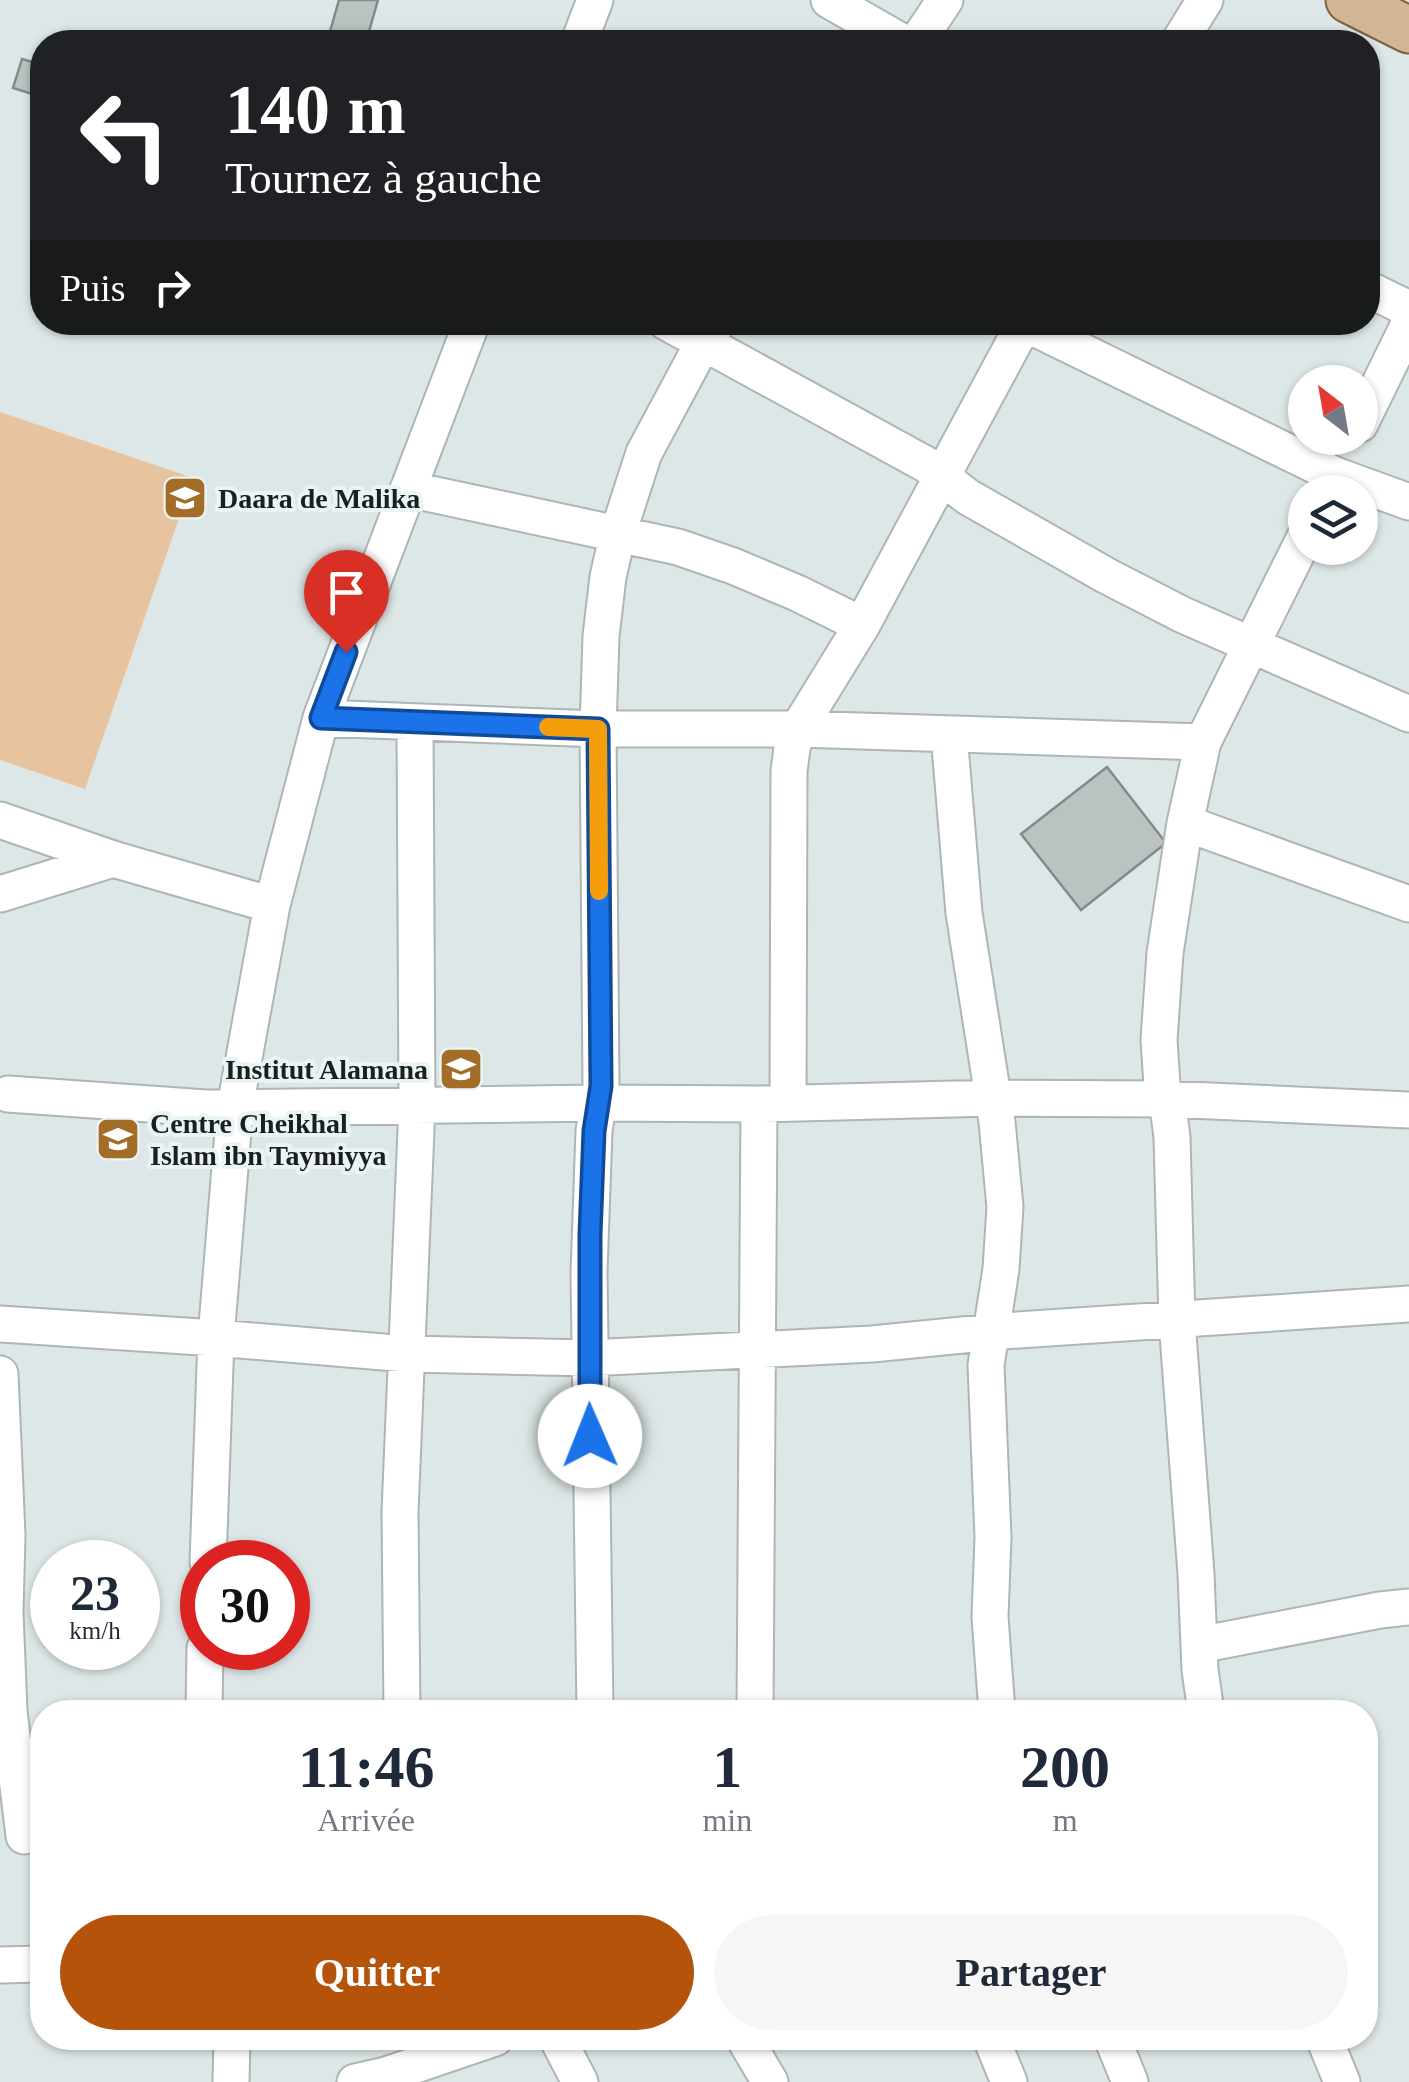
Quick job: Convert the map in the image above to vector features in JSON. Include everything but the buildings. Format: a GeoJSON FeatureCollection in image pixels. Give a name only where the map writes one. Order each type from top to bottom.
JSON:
{"type":"FeatureCollection","features":[{"type":"Feature","properties":{"kind":"main road"},"geometry":{"type":"LineString","coordinates":[[1349,0],[1409,30]]}},
{"type":"Feature","properties":{"kind":"street"},"geometry":{"type":"LineString","coordinates":[[583,30],[595,0]]}},
{"type":"Feature","properties":{"kind":"street"},"geometry":{"type":"LineString","coordinates":[[829,0],[881,30]]}},
{"type":"Feature","properties":{"kind":"street"},"geometry":{"type":"LineString","coordinates":[[925,30],[945,0]]}},
{"type":"Feature","properties":{"kind":"street"},"geometry":{"type":"LineString","coordinates":[[1186,30],[1204,0]]}},
{"type":"Feature","properties":{"kind":"street"},"geometry":{"type":"LineString","coordinates":[[1380,295],[1409,309]]}},
{"type":"Feature","properties":{"kind":"street"},"geometry":{"type":"LineString","coordinates":[[1378,387],[1409,324]]}},
{"type":"Feature","properties":{"kind":"street"},"geometry":{"type":"LineString","coordinates":[[209,1540],[216,1338],[235,1107],[272,905],[321,718],[467,335]]}},
{"type":"Feature","properties":{"kind":"street"},"geometry":{"type":"LineString","coordinates":[[595,1700],[589,1358],[591,1197],[599,1102],[601,636],[618,532],[644,452],[710,335]]}},
{"type":"Feature","properties":{"kind":"street"},"geometry":{"type":"LineString","coordinates":[[714,335],[912,457],[968,497],[1107,576],[1183,615],[1409,714]]}},
{"type":"Feature","properties":{"kind":"street"},"geometry":{"type":"LineString","coordinates":[[755,1700],[759,1348],[792,748],[798,729],[862,625],[1018,335]]}},
{"type":"Feature","properties":{"kind":"street"},"geometry":{"type":"LineString","coordinates":[[1047,335],[1314,475]]}},
{"type":"Feature","properties":{"kind":"street"},"geometry":{"type":"LineString","coordinates":[[408,489],[678,546],[797,593],[862,625]]}},
{"type":"Feature","properties":{"kind":"street"},"geometry":{"type":"LineString","coordinates":[[1378,495],[1409,502]]}},
{"type":"Feature","properties":{"kind":"street"},"geometry":{"type":"LineString","coordinates":[[1204,1700],[1177,1321],[1172,1137],[1161,1073],[1166,952],[1185,823],[1203,742],[1291,565]]}},
{"type":"Feature","properties":{"kind":"street"},"geometry":{"type":"LineString","coordinates":[[321,718],[598,729],[798,729],[1203,742]]}},
{"type":"Feature","properties":{"kind":"street"},"geometry":{"type":"LineString","coordinates":[[402,1700],[400,1512],[417,1106],[415,722]]}},
{"type":"Feature","properties":{"kind":"street"},"geometry":{"type":"LineString","coordinates":[[949,734],[964,912],[993,1098],[1005,1207],[1001,1268],[986,1365],[994,1537],[990,1617],[995,1700]]}},
{"type":"Feature","properties":{"kind":"street"},"geometry":{"type":"LineString","coordinates":[[0,820],[113,860],[272,905]]}},
{"type":"Feature","properties":{"kind":"street"},"geometry":{"type":"LineString","coordinates":[[1185,823],[1409,904]]}},
{"type":"Feature","properties":{"kind":"street"},"geometry":{"type":"LineString","coordinates":[[0,894],[113,860]]}},
{"type":"Feature","properties":{"kind":"street"},"geometry":{"type":"LineString","coordinates":[[8,1094],[206,1108],[1167,1098],[1409,1110]]}},
{"type":"Feature","properties":{"kind":"street"},"geometry":{"type":"LineString","coordinates":[[0,1324],[407,1354],[589,1358],[872,1344],[1409,1304]]}},
{"type":"Feature","properties":{"kind":"street"},"geometry":{"type":"LineString","coordinates":[[0,1374],[4,1612],[22,1836]]}},
{"type":"Feature","properties":{"kind":"street"},"geometry":{"type":"LineString","coordinates":[[1199,1645],[1409,1607]]}},
{"type":"Feature","properties":{"kind":"street"},"geometry":{"type":"LineString","coordinates":[[204,1670],[204,1700]]}},
{"type":"Feature","properties":{"kind":"street"},"geometry":{"type":"LineString","coordinates":[[0,1965],[30,1964]]}},
{"type":"Feature","properties":{"kind":"street"},"geometry":{"type":"LineString","coordinates":[[231,2082],[232,2050]]}},
{"type":"Feature","properties":{"kind":"street"},"geometry":{"type":"LineString","coordinates":[[377,2080],[418,2050]]}},
{"type":"Feature","properties":{"kind":"street"},"geometry":{"type":"LineString","coordinates":[[563,2050],[580,2082]]}},
{"type":"Feature","properties":{"kind":"street"},"geometry":{"type":"LineString","coordinates":[[751,2050],[770,2082]]}},
{"type":"Feature","properties":{"kind":"street"},"geometry":{"type":"LineString","coordinates":[[996,2050],[1010,2082]]}},
{"type":"Feature","properties":{"kind":"street"},"geometry":{"type":"LineString","coordinates":[[1117,2050],[1130,2082]]}},
{"type":"Feature","properties":{"kind":"street"},"geometry":{"type":"LineString","coordinates":[[1329,2050],[1342,2082]]}},
{"type":"Feature","properties":{"kind":"shaded area"},"geometry":{"type":"Polygon","coordinates":[[[0,412],[193,478],[85,789],[0,760],[0,412]]]}},
{"type":"Feature","properties":{"kind":"slow traffic"},"geometry":{"type":"LineString","coordinates":[[548,727],[598,729],[599,891]]}},
{"type":"Feature","properties":{"kind":"place","name":"Daara de Malika"},"geometry":{"type":"Point","coordinates":[185,498]}},
{"type":"Feature","properties":{"kind":"place","name":"Institut Alamana"},"geometry":{"type":"Point","coordinates":[461,1069]}},
{"type":"Feature","properties":{"kind":"place","name":"Centre Cheikhal Islam ibn Taymiyya"},"geometry":{"type":"Point","coordinates":[118,1139]}},
{"type":"Feature","properties":{"kind":"route"},"geometry":{"type":"LineString","coordinates":[[346,652],[321,718],[598,729],[601,1086],[594,1131],[590,1234],[590,1436]]}}]}
